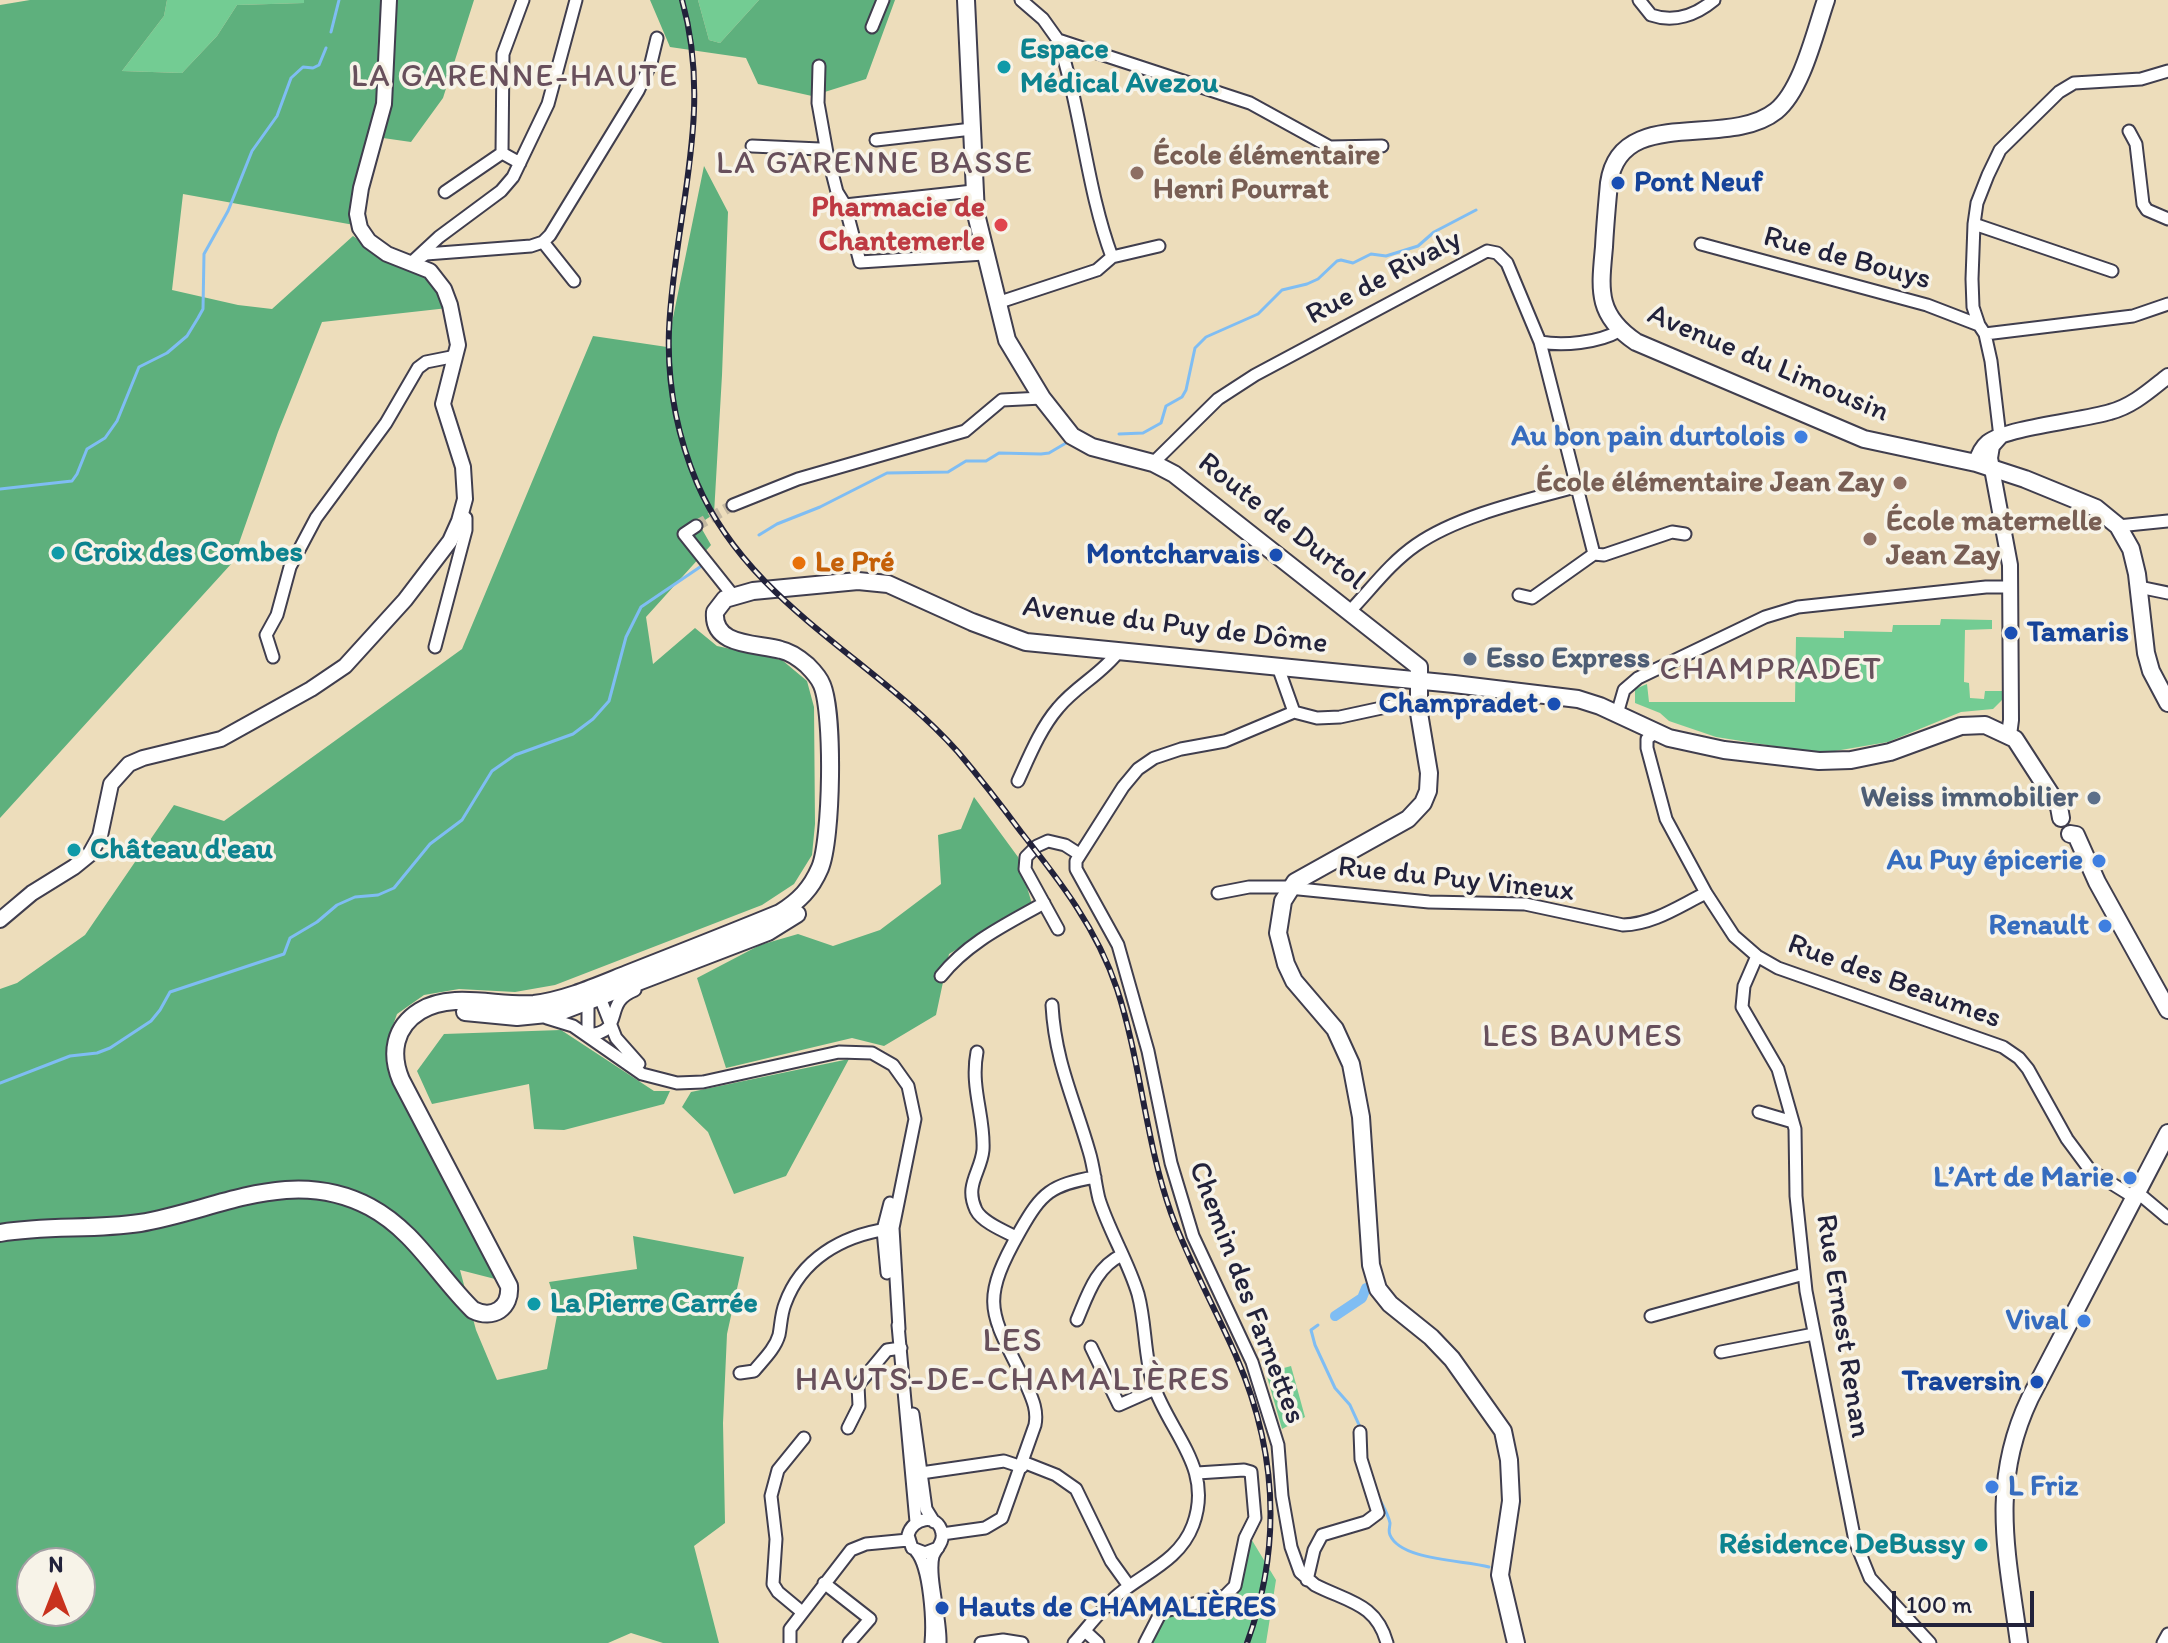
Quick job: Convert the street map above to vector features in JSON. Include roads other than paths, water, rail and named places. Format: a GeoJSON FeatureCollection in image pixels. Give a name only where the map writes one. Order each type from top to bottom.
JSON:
{"type":"FeatureCollection","features":[{"type":"Feature","properties":{"kind":"main road"},"geometry":{"type":"LineString","coordinates":[[966,0],[973,191],[984,254],[1007,340],[1042,398]]}},
{"type":"Feature","properties":{"kind":"main road","name":"Avenue du Limousin"},"geometry":{"type":"LineString","coordinates":[[1826,0],[1792,92],[1773,113],[1748,125],[1644,137],[1620,152],[1610,175],[1601,282],[1604,306],[1619,331],[1659,353],[1853,435],[1880,444],[1976,463],[2084,502],[2118,526]]}},
{"type":"Feature","properties":{"kind":"main road","name":"Route de Durtol"},"geometry":{"type":"LineString","coordinates":[[1042,398],[1065,430],[1082,443],[1153,463],[1174,474],[1419,667],[1420,681]]}},
{"type":"Feature","properties":{"kind":"main road"},"geometry":{"type":"LineString","coordinates":[[2118,526],[2131,549],[2151,671],[2168,703]]}},
{"type":"Feature","properties":{"kind":"main road","name":"Avenue du Puy de Dôme"},"geometry":{"type":"LineString","coordinates":[[735,597],[753,591],[858,581],[888,584],[972,622],[1026,642],[1578,699],[1663,727],[1693,743]]}},
{"type":"Feature","properties":{"kind":"main road"},"geometry":{"type":"LineString","coordinates":[[438,1141],[407,1071],[405,1050],[411,1033],[425,1020],[450,1011],[525,1017],[557,1013],[768,932],[805,908],[824,884],[830,869],[835,832],[835,713],[829,684],[813,660],[787,645],[724,633],[718,619],[719,612],[735,597]]}},
{"type":"Feature","properties":{"kind":"main road"},"geometry":{"type":"LineString","coordinates":[[0,1241],[27,1236],[130,1232],[171,1224],[250,1201],[279,1197],[318,1199],[356,1209],[391,1230],[462,1312],[473,1320],[490,1324],[518,1302],[518,1283],[396,1067],[396,1042],[409,1019],[426,1007],[445,1002],[521,1005],[565,997],[780,913],[799,902],[820,870],[829,832],[828,718],[822,684],[806,664],[784,650],[722,635],[716,627],[715,612],[725,599],[735,597]]}},
{"type":"Feature","properties":{"kind":"main road"},"geometry":{"type":"LineString","coordinates":[[1420,681],[1418,703],[1429,773],[1428,791],[1423,803],[1408,819],[1308,873],[1290,888],[1283,901],[1279,940],[1294,981],[1335,1029],[1354,1075],[1361,1117],[1371,1265],[1376,1282],[1390,1304],[1431,1337],[1452,1359],[1493,1413],[1506,1440],[1511,1501],[1500,1575],[1516,1643]]}},
{"type":"Feature","properties":{"kind":"main road","name":"Avenue du Puy de Dôme"},"geometry":{"type":"LineString","coordinates":[[1617,711],[1656,732],[1693,743],[1776,757],[1834,762],[1890,752],[1971,724],[1992,727],[2009,735],[2022,747],[2037,774],[2039,786],[2070,834],[2070,843],[2093,874],[2168,1010]]}},
{"type":"Feature","properties":{"kind":"main road"},"geometry":{"type":"LineString","coordinates":[[2019,1643],[2003,1519],[2005,1477],[2013,1440],[2030,1398],[2168,1133]]}},
{"type":"Feature","properties":{"kind":"main road"},"geometry":{"type":"LineString","coordinates":[[0,1233],[140,1223],[262,1192],[301,1190],[329,1193],[369,1206],[399,1227],[473,1310],[486,1315],[504,1314]]}},
{"type":"Feature","properties":{"kind":"street"},"geometry":{"type":"LineString","coordinates":[[0,920],[32,893],[90,854],[100,836],[111,784],[129,764],[221,739],[311,689],[345,666],[405,600],[450,541],[461,515],[465,499],[463,467],[443,404],[456,356],[455,321],[444,289],[430,271],[374,246],[362,232],[357,214],[384,104],[389,0]]}},
{"type":"Feature","properties":{"kind":"street"},"geometry":{"type":"LineString","coordinates":[[502,153],[503,54],[523,0]]}},
{"type":"Feature","properties":{"kind":"street"},"geometry":{"type":"LineString","coordinates":[[411,263],[439,237],[501,191],[520,163],[548,104],[576,0]]}},
{"type":"Feature","properties":{"kind":"street"},"geometry":{"type":"LineString","coordinates":[[872,27],[883,0]]}},
{"type":"Feature","properties":{"kind":"street"},"geometry":{"type":"LineString","coordinates":[[1021,0],[1043,19],[1058,40],[1068,72],[1102,230],[1112,257]]}},
{"type":"Feature","properties":{"kind":"street"},"geometry":{"type":"LineString","coordinates":[[1639,0],[1651,15],[1669,19],[1689,15],[1714,0]]}},
{"type":"Feature","properties":{"kind":"street"},"geometry":{"type":"LineString","coordinates":[[411,263],[426,254],[518,248],[543,242],[557,226],[638,91],[651,63],[657,38]]}},
{"type":"Feature","properties":{"kind":"street"},"geometry":{"type":"LineString","coordinates":[[1058,40],[1250,103],[1330,147],[1382,146]]}},
{"type":"Feature","properties":{"kind":"street"},"geometry":{"type":"LineString","coordinates":[[819,66],[818,103],[827,153],[860,262],[984,254]]}},
{"type":"Feature","properties":{"kind":"street"},"geometry":{"type":"LineString","coordinates":[[2009,735],[2010,565],[1991,452],[2000,437],[1982,329],[1973,307],[1977,203],[2000,150],[2059,92],[2074,83],[2141,79],[2168,71]]}},
{"type":"Feature","properties":{"kind":"street"},"geometry":{"type":"LineString","coordinates":[[876,140],[972,129]]}},
{"type":"Feature","properties":{"kind":"street"},"geometry":{"type":"LineString","coordinates":[[2129,131],[2136,144],[2143,204],[2147,210],[2168,219]]}},
{"type":"Feature","properties":{"kind":"street"},"geometry":{"type":"LineString","coordinates":[[752,146],[820,149],[827,153]]}},
{"type":"Feature","properties":{"kind":"street"},"geometry":{"type":"LineString","coordinates":[[502,153],[520,163]]}},
{"type":"Feature","properties":{"kind":"street"},"geometry":{"type":"LineString","coordinates":[[445,192],[502,153]]}},
{"type":"Feature","properties":{"kind":"street"},"geometry":{"type":"LineString","coordinates":[[845,205],[973,191]]}},
{"type":"Feature","properties":{"kind":"street"},"geometry":{"type":"LineString","coordinates":[[1974,224],[2112,271]]}},
{"type":"Feature","properties":{"kind":"street"},"geometry":{"type":"LineString","coordinates":[[543,242],[574,281]]}},
{"type":"Feature","properties":{"kind":"street","name":"Rue de Bouys"},"geometry":{"type":"LineString","coordinates":[[1701,244],[1927,305],[1982,329],[2133,316],[2168,304]]}},
{"type":"Feature","properties":{"kind":"street"},"geometry":{"type":"LineString","coordinates":[[997,303],[1097,270],[1112,257],[1159,246]]}},
{"type":"Feature","properties":{"kind":"street","name":"Rue de Rivaly"},"geometry":{"type":"LineString","coordinates":[[1153,463],[1218,399],[1255,375],[1487,251],[1497,253],[1507,263],[1540,342]]}},
{"type":"Feature","properties":{"kind":"street"},"geometry":{"type":"LineString","coordinates":[[1594,554],[1540,342],[1550,344],[1603,339],[1619,331]]}},
{"type":"Feature","properties":{"kind":"street"},"geometry":{"type":"LineString","coordinates":[[273,657],[266,635],[277,615],[290,567],[316,518],[386,423],[418,368],[426,362],[456,356]]}},
{"type":"Feature","properties":{"kind":"street"},"geometry":{"type":"LineString","coordinates":[[1976,463],[1989,441],[2110,412],[2131,404],[2168,376]]}},
{"type":"Feature","properties":{"kind":"street"},"geometry":{"type":"LineString","coordinates":[[733,505],[798,479],[965,431],[1002,400],[1042,398]]}},
{"type":"Feature","properties":{"kind":"street"},"geometry":{"type":"LineString","coordinates":[[1350,611],[1383,573],[1417,544],[1474,516],[1579,486]]}},
{"type":"Feature","properties":{"kind":"street"},"geometry":{"type":"LineString","coordinates":[[435,647],[466,530],[466,518],[461,515]]}},
{"type":"Feature","properties":{"kind":"street"},"geometry":{"type":"LineString","coordinates":[[2118,526],[2168,521]]}},
{"type":"Feature","properties":{"kind":"street"},"geometry":{"type":"LineString","coordinates":[[696,526],[684,534],[735,597]]}},
{"type":"Feature","properties":{"kind":"street"},"geometry":{"type":"LineString","coordinates":[[1519,595],[1532,598],[1594,554],[1604,555],[1672,532],[1685,534]]}},
{"type":"Feature","properties":{"kind":"street"},"geometry":{"type":"LineString","coordinates":[[1617,711],[1624,690],[1638,678],[1765,617],[1820,603],[2010,587]]}},
{"type":"Feature","properties":{"kind":"street"},"geometry":{"type":"LineString","coordinates":[[2139,587],[2168,593]]}},
{"type":"Feature","properties":{"kind":"street"},"geometry":{"type":"LineString","coordinates":[[1018,781],[1058,708],[1108,666],[1119,651]]}},
{"type":"Feature","properties":{"kind":"street"},"geometry":{"type":"LineString","coordinates":[[1278,667],[1294,712]]}},
{"type":"Feature","properties":{"kind":"street"},"geometry":{"type":"LineString","coordinates":[[1992,727],[2010,702]]}},
{"type":"Feature","properties":{"kind":"street"},"geometry":{"type":"LineString","coordinates":[[1058,929],[1025,869],[1028,854],[1048,841],[1065,845],[1079,854],[1138,769],[1154,758],[1181,749],[1225,741],[1294,712],[1317,718],[1340,717],[1418,703]]}},
{"type":"Feature","properties":{"kind":"street","name":"Rue des Beaumes"},"geometry":{"type":"LineString","coordinates":[[1656,732],[1647,739],[1647,748],[1666,819],[1706,893],[1734,936],[1757,956],[1802,977],[2003,1047],[2028,1069],[2067,1139],[2090,1170],[2127,1193],[2143,1197],[2168,1218]]}},
{"type":"Feature","properties":{"kind":"street","name":"Chemin des Farnettes"},"geometry":{"type":"LineString","coordinates":[[1079,854],[1076,869],[1118,945],[1148,1051],[1171,1163],[1193,1236],[1252,1362],[1272,1423],[1280,1458],[1288,1535],[1296,1564],[1307,1580]]}},
{"type":"Feature","properties":{"kind":"street","name":"Rue du Puy Vineux"},"geometry":{"type":"LineString","coordinates":[[1218,893],[1249,887],[1290,888],[1429,902],[1525,904],[1623,925],[1654,919],[1706,893]]}},
{"type":"Feature","properties":{"kind":"street"},"geometry":{"type":"LineString","coordinates":[[941,976],[956,957],[974,943],[1044,903]]}},
{"type":"Feature","properties":{"kind":"street"},"geometry":{"type":"LineString","coordinates":[[588,1035],[602,1034],[611,1027],[614,1009],[625,994],[719,957],[768,932]]}},
{"type":"Feature","properties":{"kind":"street"},"geometry":{"type":"LineString","coordinates":[[565,997],[595,999],[669,966],[708,942]]}},
{"type":"Feature","properties":{"kind":"street","name":"Rue Ernest Renan"},"geometry":{"type":"LineString","coordinates":[[1757,956],[1744,986],[1742,1007],[1778,1069],[1793,1122],[1804,1274],[1855,1541],[1870,1578],[1930,1643]]}},
{"type":"Feature","properties":{"kind":"street"},"geometry":{"type":"LineString","coordinates":[[595,999],[627,1054],[655,1078]]}},
{"type":"Feature","properties":{"kind":"street"},"geometry":{"type":"LineString","coordinates":[[588,1035],[595,999]]}},
{"type":"Feature","properties":{"kind":"street"},"geometry":{"type":"LineString","coordinates":[[1052,1005],[1059,1063],[1089,1150],[1100,1199],[1139,1300],[1148,1364],[1155,1389],[1197,1473],[1197,1509],[1185,1542],[1164,1564],[1129,1586],[1074,1643]]}},
{"type":"Feature","properties":{"kind":"street"},"geometry":{"type":"LineString","coordinates":[[525,1017],[566,1022],[642,1074],[689,1083],[848,1051],[872,1053],[886,1059],[897,1069],[912,1099],[915,1127],[903,1170],[894,1185],[888,1229],[889,1286],[899,1329],[916,1522]]}},
{"type":"Feature","properties":{"kind":"street"},"geometry":{"type":"LineString","coordinates":[[977,1052],[973,1075],[983,1151],[972,1182],[974,1205],[978,1214],[1016,1237]]}},
{"type":"Feature","properties":{"kind":"street"},"geometry":{"type":"LineString","coordinates":[[1759,1112],[1793,1122]]}},
{"type":"Feature","properties":{"kind":"street"},"geometry":{"type":"LineString","coordinates":[[942,1534],[985,1528],[998,1522],[1006,1511],[1034,1432],[1036,1412],[1031,1395],[998,1327],[993,1299],[999,1268],[1032,1208],[1045,1194],[1068,1183],[1095,1177]]}},
{"type":"Feature","properties":{"kind":"street"},"geometry":{"type":"LineString","coordinates":[[740,1373],[754,1371],[774,1346],[786,1301],[814,1261],[830,1247],[843,1241],[888,1229]]}},
{"type":"Feature","properties":{"kind":"street"},"geometry":{"type":"LineString","coordinates":[[1077,1320],[1101,1270],[1109,1261],[1122,1255]]}},
{"type":"Feature","properties":{"kind":"street"},"geometry":{"type":"LineString","coordinates":[[1651,1316],[1804,1274]]}},
{"type":"Feature","properties":{"kind":"street"},"geometry":{"type":"LineString","coordinates":[[1721,1352],[1814,1334]]}},
{"type":"Feature","properties":{"kind":"street"},"geometry":{"type":"LineString","coordinates":[[1091,1347],[1119,1405],[1155,1389]]}},
{"type":"Feature","properties":{"kind":"street"},"geometry":{"type":"LineString","coordinates":[[848,1428],[859,1406],[858,1385],[887,1350],[901,1348]]}},
{"type":"Feature","properties":{"kind":"street"},"geometry":{"type":"LineString","coordinates":[[905,1383],[911,1395],[926,1509],[942,1534],[933,1558],[940,1638],[950,1643]]}},
{"type":"Feature","properties":{"kind":"street"},"geometry":{"type":"LineString","coordinates":[[1360,1432],[1361,1459],[1378,1513],[1366,1522],[1322,1535],[1314,1550],[1307,1580],[1373,1613],[1380,1622],[1387,1643]]}},
{"type":"Feature","properties":{"kind":"street"},"geometry":{"type":"LineString","coordinates":[[802,1612],[773,1584],[776,1539],[771,1496],[778,1470],[804,1438]]}},
{"type":"Feature","properties":{"kind":"street"},"geometry":{"type":"LineString","coordinates":[[921,1473],[1004,1461],[1064,1479],[1076,1489],[1111,1561],[1129,1586]]}},
{"type":"Feature","properties":{"kind":"street"},"geometry":{"type":"LineString","coordinates":[[1145,1643],[1161,1612],[1225,1596],[1235,1586],[1245,1538],[1254,1523],[1251,1472],[1197,1473]]}},
{"type":"Feature","properties":{"kind":"street"},"geometry":{"type":"LineString","coordinates":[[931,1643],[932,1628],[923,1561],[908,1540],[908,1531],[916,1522],[925,1519],[935,1522]]}},
{"type":"Feature","properties":{"kind":"street"},"geometry":{"type":"LineString","coordinates":[[790,1643],[789,1631],[855,1547],[908,1540]]}},
{"type":"Feature","properties":{"kind":"street"},"geometry":{"type":"LineString","coordinates":[[916,1551],[929,1553],[938,1548]]}},
{"type":"Feature","properties":{"kind":"street"},"geometry":{"type":"LineString","coordinates":[[824,1583],[870,1619],[849,1643]]}},
{"type":"Feature","properties":{"kind":"street"},"geometry":{"type":"LineString","coordinates":[[1085,1631],[1098,1643]]}},
{"type":"Feature","properties":{"kind":"street"},"geometry":{"type":"LineString","coordinates":[[2163,1643],[2168,1634]]}},
{"type":"Feature","properties":{"kind":"street"},"geometry":{"type":"LineString","coordinates":[[981,1643],[1008,1640],[1022,1643]]}},
{"type":"Feature","properties":{"kind":"waterway"},"geometry":{"type":"LineString","coordinates":[[331,32],[339,0]]}},
{"type":"Feature","properties":{"kind":"waterway"},"geometry":{"type":"LineString","coordinates":[[0,489],[72,481],[87,449],[105,438],[117,421],[139,367],[167,353],[187,336],[203,309],[204,254],[228,211],[252,151],[277,116],[291,78],[303,67],[319,65],[326,48]]}},
{"type":"Feature","properties":{"kind":"waterway"},"geometry":{"type":"LineString","coordinates":[[1119,434],[1143,433],[1161,423],[1166,406],[1182,397],[1186,390],[1195,348],[1206,337],[1258,314],[1282,290],[1318,279],[1337,261],[1353,263],[1371,254],[1386,256],[1418,246],[1434,232],[1476,210]]}},
{"type":"Feature","properties":{"kind":"waterway"},"geometry":{"type":"LineString","coordinates":[[759,535],[887,473],[948,472],[966,461],[986,461],[999,453],[1049,453],[1066,443]]}},
{"type":"Feature","properties":{"kind":"waterway"},"geometry":{"type":"LineString","coordinates":[[0,1083],[70,1056],[110,1048],[151,1021],[170,992],[284,954],[290,938],[317,922],[337,905],[355,897],[378,895],[394,888],[430,844],[462,820],[492,771],[515,755],[573,734],[593,719],[609,701],[626,637],[641,607],[700,567]]}},
{"type":"Feature","properties":{"kind":"waterway"},"geometry":{"type":"LineString","coordinates":[[1335,1316],[1362,1298],[1366,1288]]}},
{"type":"Feature","properties":{"kind":"waterway"},"geometry":{"type":"LineString","coordinates":[[1318,1325],[1311,1330],[1315,1345],[1335,1388],[1350,1405],[1361,1429]]}},
{"type":"Feature","properties":{"kind":"waterway"},"geometry":{"type":"LineString","coordinates":[[1377,1494],[1389,1519],[1390,1535],[1396,1544],[1420,1555],[1489,1567]]}},
{"type":"Feature","properties":{"kind":"tunnel"},"geometry":{"type":"LineString","coordinates":[[696,526],[733,505]]}},
{"type":"Feature","properties":{"kind":"railway"},"geometry":{"type":"LineString","coordinates":[[682,0],[691,42],[693,124],[672,288],[669,350],[675,408],[690,465],[720,525],[748,563],[780,597],[925,718],[958,752],[1063,887],[1109,967],[1125,1017],[1155,1157],[1171,1213],[1236,1356],[1260,1427],[1267,1463],[1270,1535],[1266,1571],[1247,1643]]}},
{"type":"Feature","properties":{"kind":"place","name":"Espace Médical Avezou"},"geometry":{"type":"Point","coordinates":[1004,67]}},
{"type":"Feature","properties":{"kind":"place","name":"École élémentaire Henri Pourrat"},"geometry":{"type":"Point","coordinates":[1137,173]}},
{"type":"Feature","properties":{"kind":"place","name":"Pont Neuf"},"geometry":{"type":"Point","coordinates":[1618,183]}},
{"type":"Feature","properties":{"kind":"place","name":"Pharmacie de Chantemerle"},"geometry":{"type":"Point","coordinates":[1001,225]}},
{"type":"Feature","properties":{"kind":"place","name":"Au bon pain durtolois"},"geometry":{"type":"Point","coordinates":[1801,437]}},
{"type":"Feature","properties":{"kind":"place","name":"École élémentaire Jean Zay"},"geometry":{"type":"Point","coordinates":[1900,483]}},
{"type":"Feature","properties":{"kind":"place","name":"École maternelle Jean Zay"},"geometry":{"type":"Point","coordinates":[1870,539]}},
{"type":"Feature","properties":{"kind":"place","name":"Croix des Combes"},"geometry":{"type":"Point","coordinates":[58,553]}},
{"type":"Feature","properties":{"kind":"place","name":"Montcharvais"},"geometry":{"type":"Point","coordinates":[1276,555]}},
{"type":"Feature","properties":{"kind":"place","name":"Le Pré"},"geometry":{"type":"Point","coordinates":[799,563]}},
{"type":"Feature","properties":{"kind":"place","name":"Tamaris"},"geometry":{"type":"Point","coordinates":[2011,633]}},
{"type":"Feature","properties":{"kind":"place","name":"Esso Express"},"geometry":{"type":"Point","coordinates":[1470,659]}},
{"type":"Feature","properties":{"kind":"place","name":"Champradet"},"geometry":{"type":"Point","coordinates":[1554,704]}},
{"type":"Feature","properties":{"kind":"place","name":"Weiss immobilier"},"geometry":{"type":"Point","coordinates":[2094,798]}},
{"type":"Feature","properties":{"kind":"place","name":"Château d'eau"},"geometry":{"type":"Point","coordinates":[74,850]}},
{"type":"Feature","properties":{"kind":"place","name":"Au Puy épicerie"},"geometry":{"type":"Point","coordinates":[2099,861]}},
{"type":"Feature","properties":{"kind":"place","name":"Renault"},"geometry":{"type":"Point","coordinates":[2105,926]}},
{"type":"Feature","properties":{"kind":"place","name":"L’Art de Marie"},"geometry":{"type":"Point","coordinates":[2130,1178]}},
{"type":"Feature","properties":{"kind":"place","name":"La Pierre Carrée"},"geometry":{"type":"Point","coordinates":[534,1304]}},
{"type":"Feature","properties":{"kind":"place","name":"Vival"},"geometry":{"type":"Point","coordinates":[2084,1321]}},
{"type":"Feature","properties":{"kind":"place","name":"Traversin"},"geometry":{"type":"Point","coordinates":[2037,1382]}},
{"type":"Feature","properties":{"kind":"place","name":"L Friz"},"geometry":{"type":"Point","coordinates":[1992,1487]}},
{"type":"Feature","properties":{"kind":"place","name":"Résidence DeBussy"},"geometry":{"type":"Point","coordinates":[1981,1545]}},
{"type":"Feature","properties":{"kind":"place","name":"Hauts de CHAMALIÈRES"},"geometry":{"type":"Point","coordinates":[942,1608]}},
{"type":"Feature","properties":{"kind":"district","name":"LA GARENNE-HAUTE"},"geometry":{"type":"Point","coordinates":[515,78]}},
{"type":"Feature","properties":{"kind":"district","name":"LA GARENNE BASSE"},"geometry":{"type":"Point","coordinates":[875,165]}},
{"type":"Feature","properties":{"kind":"district","name":"CHAMPRADET"},"geometry":{"type":"Point","coordinates":[1771,671]}},
{"type":"Feature","properties":{"kind":"district","name":"LES BAUMES"},"geometry":{"type":"Point","coordinates":[1583,1038]}},
{"type":"Feature","properties":{"kind":"district","name":"LES HAUTS-DE-CHAMALIÈRES"},"geometry":{"type":"Point","coordinates":[1013,1362]}}]}
